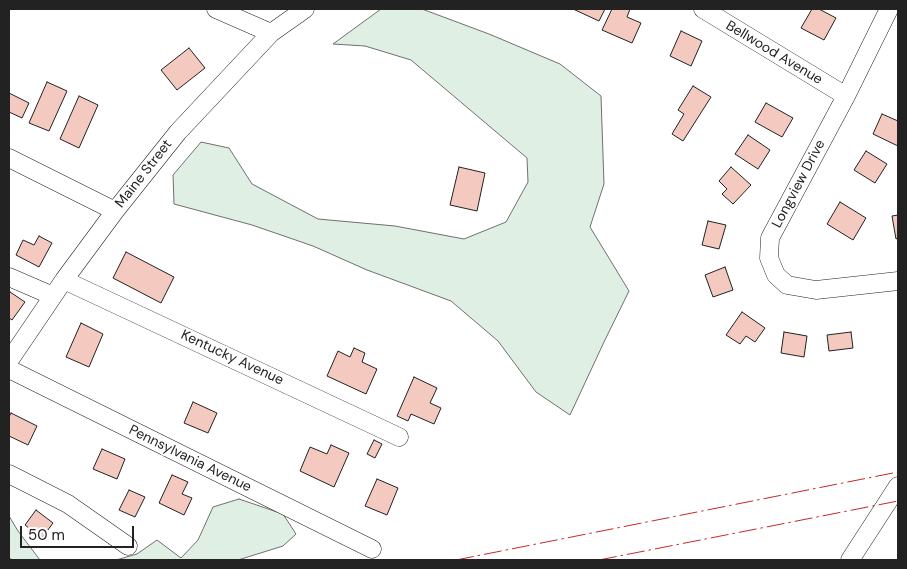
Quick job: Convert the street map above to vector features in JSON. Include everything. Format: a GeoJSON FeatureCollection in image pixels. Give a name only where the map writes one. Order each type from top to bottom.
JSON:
{"type":"FeatureCollection","features":[{"type":"Feature","properties":{"kind":"street"},"geometry":{"type":"LineString","coordinates":[[216,9],[271,33]]}},
{"type":"Feature","properties":{"kind":"street","name":"Maine Street"},"geometry":{"type":"LineString","coordinates":[[9,361],[64,280],[115,211],[178,132],[271,33],[306,9]]}},
{"type":"Feature","properties":{"kind":"street","name":"Bellwood Avenue"},"geometry":{"type":"LineString","coordinates":[[703,9],[846,96]]}},
{"type":"Feature","properties":{"kind":"street","name":"Longview Drive"},"geometry":{"type":"LineString","coordinates":[[889,9],[846,96],[770,238],[769,258],[776,275],[787,285],[816,290],[898,281]]}},
{"type":"Feature","properties":{"kind":"street"},"geometry":{"type":"LineString","coordinates":[[9,158],[115,211]]}},
{"type":"Feature","properties":{"kind":"street"},"geometry":{"type":"LineString","coordinates":[[9,277],[53,296]]}},
{"type":"Feature","properties":{"kind":"street","name":"Kentucky Avenue"},"geometry":{"type":"LineString","coordinates":[[64,280],[399,437]]}},
{"type":"Feature","properties":{"kind":"street","name":"Pennsylvania Avenue"},"geometry":{"type":"LineString","coordinates":[[9,369],[372,549]]}},
{"type":"Feature","properties":{"kind":"street"},"geometry":{"type":"LineString","coordinates":[[9,474],[68,504],[128,546]]}},
{"type":"Feature","properties":{"kind":"street"},"geometry":{"type":"LineString","coordinates":[[850,560],[898,486]]}},
{"type":"Feature","properties":{"kind":"green space"},"geometry":{"type":"Polygon","coordinates":[[[381,9],[422,9],[489,34],[560,64],[601,96],[604,184],[590,227],[629,291],[570,415],[536,392],[498,341],[451,301],[367,270],[313,246],[252,225],[174,204],[173,175],[201,142],[229,148],[252,184],[318,219],[395,226],[464,239],[506,222],[528,182],[527,158],[411,60],[365,46],[333,44],[381,9]]]}},
{"type":"Feature","properties":{"kind":"green space"},"geometry":{"type":"Polygon","coordinates":[[[239,499],[283,514],[296,534],[283,546],[238,560],[116,560],[137,554],[157,540],[181,558],[198,540],[213,507],[239,499]]]}},
{"type":"Feature","properties":{"kind":"green space"},"geometry":{"type":"Polygon","coordinates":[[[9,516],[40,560],[13,560],[9,558],[9,516]]]}},
{"type":"Feature","properties":{"kind":"building"},"geometry":{"type":"Polygon","coordinates":[[[573,9],[605,9],[599,21],[573,9]]]}},
{"type":"Feature","properties":{"kind":"building"},"geometry":{"type":"Polygon","coordinates":[[[612,9],[630,9],[627,17],[641,23],[632,43],[602,30],[612,9]]]}},
{"type":"Feature","properties":{"kind":"building"},"geometry":{"type":"Polygon","coordinates":[[[812,9],[819,9],[836,18],[824,40],[801,28],[812,9]]]}},
{"type":"Feature","properties":{"kind":"building"},"geometry":{"type":"Polygon","coordinates":[[[681,31],[702,41],[691,66],[670,56],[681,31]]]}},
{"type":"Feature","properties":{"kind":"building"},"geometry":{"type":"Polygon","coordinates":[[[189,48],[205,68],[177,90],[161,70],[189,48]]]}},
{"type":"Feature","properties":{"kind":"building"},"geometry":{"type":"Polygon","coordinates":[[[47,82],[67,91],[49,131],[29,123],[47,82]]]}},
{"type":"Feature","properties":{"kind":"building"},"geometry":{"type":"Polygon","coordinates":[[[693,86],[711,97],[683,141],[672,134],[684,114],[678,110],[693,86]]]}},
{"type":"Feature","properties":{"kind":"building"},"geometry":{"type":"Polygon","coordinates":[[[9,93],[29,103],[22,118],[9,112],[9,93]]]}},
{"type":"Feature","properties":{"kind":"building"},"geometry":{"type":"Polygon","coordinates":[[[79,96],[98,105],[79,148],[60,139],[79,96]]]}},
{"type":"Feature","properties":{"kind":"building"},"geometry":{"type":"Polygon","coordinates":[[[766,103],[793,118],[782,137],[755,122],[766,103]]]}},
{"type":"Feature","properties":{"kind":"building"},"geometry":{"type":"Polygon","coordinates":[[[882,114],[898,121],[898,146],[873,134],[882,114]]]}},
{"type":"Feature","properties":{"kind":"building"},"geometry":{"type":"Polygon","coordinates":[[[748,135],[770,150],[758,169],[735,154],[748,135]]]}},
{"type":"Feature","properties":{"kind":"building"},"geometry":{"type":"Polygon","coordinates":[[[866,151],[887,164],[875,183],[854,170],[866,151]]]}},
{"type":"Feature","properties":{"kind":"building"},"geometry":{"type":"Polygon","coordinates":[[[459,167],[485,173],[477,211],[450,205],[459,167]]]}},
{"type":"Feature","properties":{"kind":"building"},"geometry":{"type":"Polygon","coordinates":[[[731,167],[751,185],[733,204],[722,194],[727,189],[719,181],[731,167]]]}},
{"type":"Feature","properties":{"kind":"building"},"geometry":{"type":"Polygon","coordinates":[[[840,202],[866,218],[853,240],[827,224],[840,202]]]}},
{"type":"Feature","properties":{"kind":"building"},"geometry":{"type":"Polygon","coordinates":[[[898,215],[898,238],[896,239],[892,216],[898,215]]]}},
{"type":"Feature","properties":{"kind":"building"},"geometry":{"type":"Polygon","coordinates":[[[708,221],[726,225],[719,249],[702,245],[708,221]]]}},
{"type":"Feature","properties":{"kind":"building"},"geometry":{"type":"Polygon","coordinates":[[[39,236],[52,243],[39,267],[16,255],[23,240],[34,245],[39,236]]]}},
{"type":"Feature","properties":{"kind":"building"},"geometry":{"type":"Polygon","coordinates":[[[126,252],[174,277],[161,303],[113,278],[126,252]]]}},
{"type":"Feature","properties":{"kind":"building"},"geometry":{"type":"Polygon","coordinates":[[[725,267],[733,290],[713,297],[705,275],[725,267]]]}},
{"type":"Feature","properties":{"kind":"building"},"geometry":{"type":"Polygon","coordinates":[[[10,292],[25,302],[12,320],[9,318],[10,292]]]}},
{"type":"Feature","properties":{"kind":"building"},"geometry":{"type":"Polygon","coordinates":[[[742,312],[765,328],[755,342],[746,336],[740,344],[726,335],[742,312]]]}},
{"type":"Feature","properties":{"kind":"building"},"geometry":{"type":"Polygon","coordinates":[[[81,323],[103,334],[89,367],[66,357],[81,323]]]}},
{"type":"Feature","properties":{"kind":"building"},"geometry":{"type":"Polygon","coordinates":[[[784,332],[807,336],[804,357],[781,353],[784,332]]]}},
{"type":"Feature","properties":{"kind":"building"},"geometry":{"type":"Polygon","coordinates":[[[851,332],[853,348],[829,351],[827,335],[851,332]]]}},
{"type":"Feature","properties":{"kind":"building"},"geometry":{"type":"Polygon","coordinates":[[[354,348],[365,353],[362,362],[377,369],[366,394],[327,376],[338,351],[350,357],[354,348]]]}},
{"type":"Feature","properties":{"kind":"building"},"geometry":{"type":"Polygon","coordinates":[[[414,377],[437,388],[430,403],[441,408],[434,424],[411,414],[408,421],[397,416],[414,377]]]}},
{"type":"Feature","properties":{"kind":"building"},"geometry":{"type":"Polygon","coordinates":[[[193,402],[217,413],[208,433],[184,423],[193,402]]]}},
{"type":"Feature","properties":{"kind":"building"},"geometry":{"type":"Polygon","coordinates":[[[11,413],[37,426],[28,445],[9,436],[9,417],[11,413]]]}},
{"type":"Feature","properties":{"kind":"building"},"geometry":{"type":"Polygon","coordinates":[[[374,440],[382,444],[375,458],[367,454],[374,440]]]}},
{"type":"Feature","properties":{"kind":"building"},"geometry":{"type":"Polygon","coordinates":[[[331,445],[349,453],[334,487],[300,471],[310,447],[327,454],[331,445]]]}},
{"type":"Feature","properties":{"kind":"building"},"geometry":{"type":"Polygon","coordinates":[[[102,449],[125,459],[117,479],[93,469],[102,449]]]}},
{"type":"Feature","properties":{"kind":"building"},"geometry":{"type":"Polygon","coordinates":[[[172,475],[188,482],[182,494],[192,498],[184,515],[159,503],[172,475]]]}},
{"type":"Feature","properties":{"kind":"building"},"geometry":{"type":"Polygon","coordinates":[[[377,479],[398,488],[387,515],[365,506],[377,479]]]}},
{"type":"Feature","properties":{"kind":"building"},"geometry":{"type":"Polygon","coordinates":[[[129,490],[145,497],[135,517],[119,510],[129,490]]]}},
{"type":"Feature","properties":{"kind":"building"},"geometry":{"type":"Polygon","coordinates":[[[36,510],[53,523],[42,538],[25,525],[36,510]]]}},
{"type":"Feature","properties":{"kind":"power"},"geometry":{"type":"LineString","coordinates":[[456,560],[898,472]]}},
{"type":"Feature","properties":{"kind":"power"},"geometry":{"type":"LineString","coordinates":[[599,560],[898,501]]}}]}
